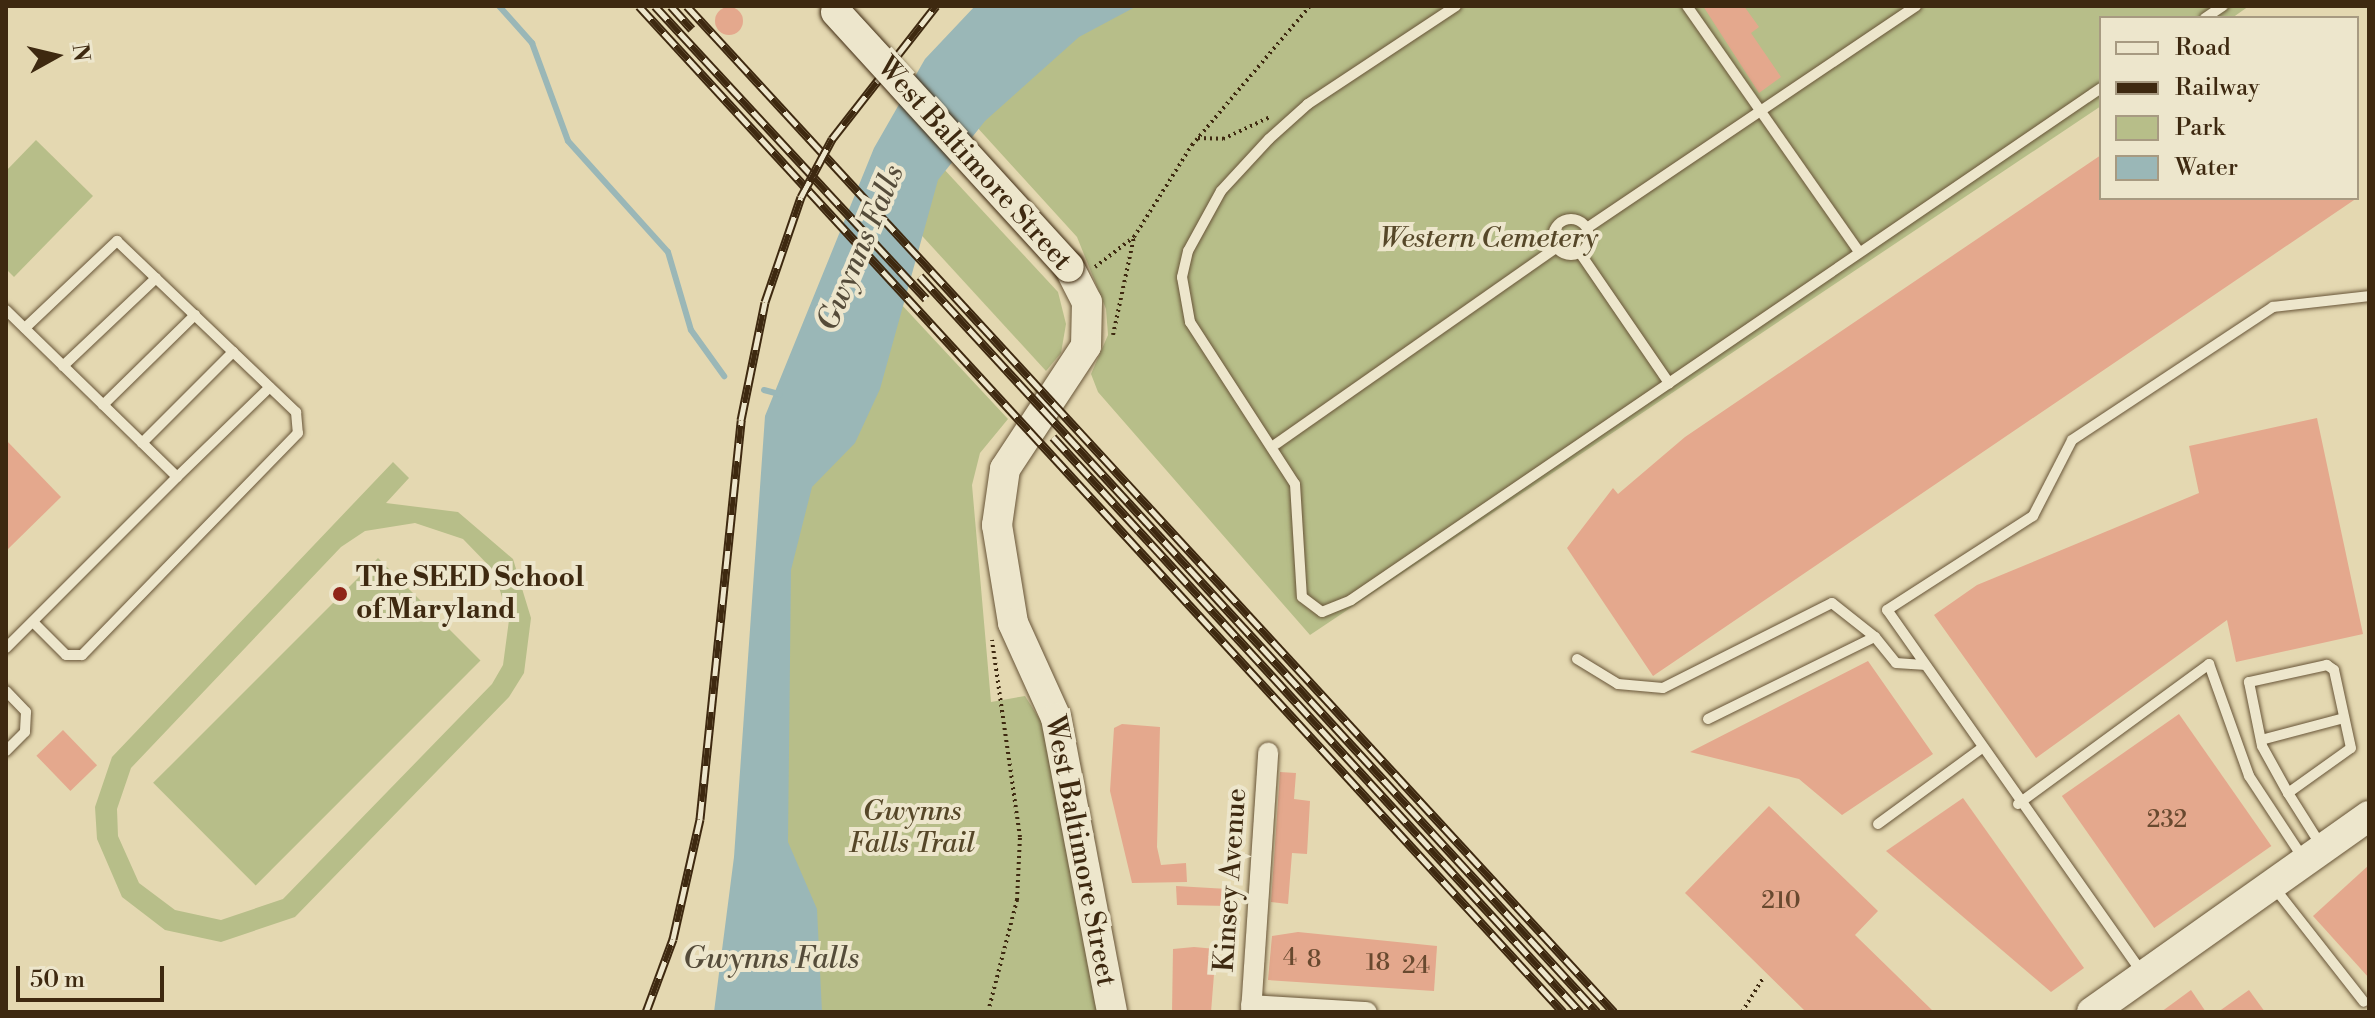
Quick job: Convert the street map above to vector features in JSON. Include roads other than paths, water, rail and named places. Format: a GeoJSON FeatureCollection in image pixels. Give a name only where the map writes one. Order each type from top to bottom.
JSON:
{"type":"FeatureCollection","features":[{"type":"Feature","properties":{"kind":"main road","name":"West Baltimore Street"},"geometry":{"type":"LineString","coordinates":[[834,9],[1074,274],[1086,346],[1005,469],[997,525],[1013,623],[1056,718],[1112,1012]]}},
{"type":"Feature","properties":{"kind":"main road"},"geometry":{"type":"LineString","coordinates":[[2092,1012],[2369,816]]}},
{"type":"Feature","properties":{"kind":"street","name":"Kinsey Avenue"},"geometry":{"type":"LineString","coordinates":[[1251,1009],[1268,753]]}},
{"type":"Feature","properties":{"kind":"street"},"geometry":{"type":"LineString","coordinates":[[1251,1009],[1367,1012]]}},
{"type":"Feature","properties":{"kind":"lane"},"geometry":{"type":"LineString","coordinates":[[1456,6],[1288,122],[1221,191],[1199,224],[1182,277],[1190,322],[1276,444],[1301,507],[1298,586],[1322,612],[1669,383],[2099,89]]}},
{"type":"Feature","properties":{"kind":"lane"},"geometry":{"type":"LineString","coordinates":[[1687,6],[1859,252]]}},
{"type":"Feature","properties":{"kind":"lane"},"geometry":{"type":"LineString","coordinates":[[1580,253],[1587,228],[1916,6]]}},
{"type":"Feature","properties":{"kind":"lane"},"geometry":{"type":"LineString","coordinates":[[1276,444],[1556,248],[1561,222],[1587,228]]}},
{"type":"Feature","properties":{"kind":"lane"},"geometry":{"type":"LineString","coordinates":[[25,328],[117,241],[296,412],[298,433],[82,655],[66,655],[33,622]]}},
{"type":"Feature","properties":{"kind":"lane"},"geometry":{"type":"LineString","coordinates":[[1556,248],[1580,253],[1669,383]]}},
{"type":"Feature","properties":{"kind":"lane"},"geometry":{"type":"LineString","coordinates":[[63,366],[156,278]]}},
{"type":"Feature","properties":{"kind":"lane"},"geometry":{"type":"LineString","coordinates":[[2144,976],[1979,750],[1887,610],[2033,516],[2072,440],[2273,307],[2369,296]]}},
{"type":"Feature","properties":{"kind":"lane"},"geometry":{"type":"LineString","coordinates":[[6,310],[177,477]]}},
{"type":"Feature","properties":{"kind":"lane"},"geometry":{"type":"LineString","coordinates":[[103,405],[195,315]]}},
{"type":"Feature","properties":{"kind":"lane"},"geometry":{"type":"LineString","coordinates":[[142,443],[233,352]]}},
{"type":"Feature","properties":{"kind":"lane"},"geometry":{"type":"LineString","coordinates":[[6,648],[270,387]]}},
{"type":"Feature","properties":{"kind":"lane"},"geometry":{"type":"LineString","coordinates":[[1577,659],[1618,684],[1663,688],[1832,603],[1875,637],[1896,663],[1923,665]]}},
{"type":"Feature","properties":{"kind":"lane"},"geometry":{"type":"LineString","coordinates":[[1708,719],[1875,637]]}},
{"type":"Feature","properties":{"kind":"lane"},"geometry":{"type":"LineString","coordinates":[[2018,804],[2209,664],[2249,776],[2314,855]]}},
{"type":"Feature","properties":{"kind":"lane"},"geometry":{"type":"LineString","coordinates":[[2288,793],[2347,754],[2344,718],[2327,665],[2249,682],[2261,740],[2314,855]]}},
{"type":"Feature","properties":{"kind":"lane"},"geometry":{"type":"LineString","coordinates":[[6,691],[26,712],[25,732],[6,751]]}},
{"type":"Feature","properties":{"kind":"lane"},"geometry":{"type":"LineString","coordinates":[[2261,740],[2344,718]]}},
{"type":"Feature","properties":{"kind":"lane"},"geometry":{"type":"LineString","coordinates":[[1878,824],[1979,750]]}},
{"type":"Feature","properties":{"kind":"lane"},"geometry":{"type":"LineString","coordinates":[[2272,885],[2364,1002]]}},
{"type":"Feature","properties":{"kind":"water","name":"Gwynns Falls"},"geometry":{"type":"Polygon","coordinates":[[[975,6],[1137,6],[1079,37],[985,121],[938,180],[880,389],[855,443],[812,487],[791,570],[788,842],[817,909],[822,1012],[714,1012],[734,857],[765,416],[874,148],[925,59],[975,6]]]}},
{"type":"Feature","properties":{"kind":"waterway"},"geometry":{"type":"LineString","coordinates":[[499,6],[532,43],[568,141],[668,252],[691,330],[724,376]]}},
{"type":"Feature","properties":{"kind":"waterway"},"geometry":{"type":"LineString","coordinates":[[764,390],[779,394]]}},
{"type":"Feature","properties":{"kind":"railway"},"geometry":{"type":"LineString","coordinates":[[639,6],[1563,1012]]}},
{"type":"Feature","properties":{"kind":"railway"},"geometry":{"type":"LineString","coordinates":[[655,6],[926,299]]}},
{"type":"Feature","properties":{"kind":"railway"},"geometry":{"type":"LineString","coordinates":[[671,6],[692,29]]}},
{"type":"Feature","properties":{"kind":"railway"},"geometry":{"type":"LineString","coordinates":[[687,6],[1614,1012]]}},
{"type":"Feature","properties":{"kind":"railway"},"geometry":{"type":"LineString","coordinates":[[646,1012],[673,939],[700,819],[741,420],[765,302],[801,197],[832,139],[936,6]]}},
{"type":"Feature","properties":{"kind":"railway"},"geometry":{"type":"LineString","coordinates":[[920,276],[1597,1012]]}},
{"type":"Feature","properties":{"kind":"railway"},"geometry":{"type":"LineString","coordinates":[[1053,437],[1580,1012]]}},
{"type":"Feature","properties":{"kind":"place","name":"The SEED School of Maryland"},"geometry":{"type":"Point","coordinates":[340,594]}},
{"type":"Feature","properties":{"kind":"park label","name":"Western Cemetery"},"geometry":{"type":"Point","coordinates":[1489,239]}},
{"type":"Feature","properties":{"kind":"park label","name":"Gwynns Falls Trail"},"geometry":{"type":"Point","coordinates":[912,828]}}]}
